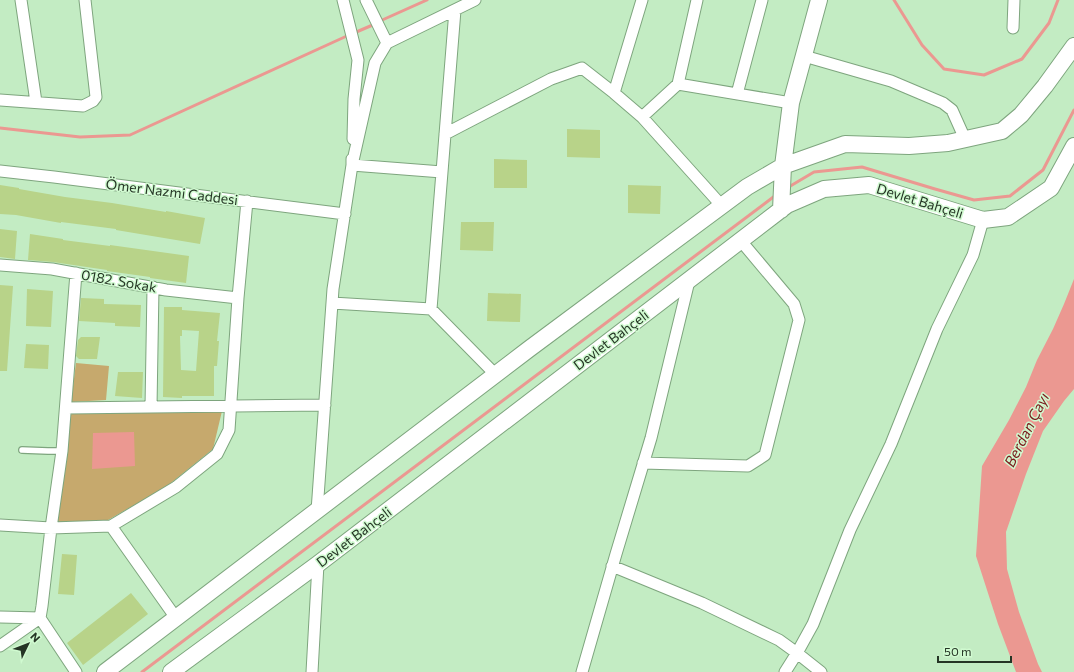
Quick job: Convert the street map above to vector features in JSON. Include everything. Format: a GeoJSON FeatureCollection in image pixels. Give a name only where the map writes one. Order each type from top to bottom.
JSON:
{"type":"FeatureCollection","features":[{"type":"Feature","properties":{"kind":"street"},"geometry":{"type":"LineString","coordinates":[[21,0],[36,102]]}},
{"type":"Feature","properties":{"kind":"street"},"geometry":{"type":"LineString","coordinates":[[0,100],[83,106],[93,102],[96,97],[85,0]]}},
{"type":"Feature","properties":{"kind":"street"},"geometry":{"type":"LineString","coordinates":[[343,0],[358,60],[354,99],[352,165]]}},
{"type":"Feature","properties":{"kind":"street"},"geometry":{"type":"LineString","coordinates":[[366,0],[387,43]]}},
{"type":"Feature","properties":{"kind":"street"},"geometry":{"type":"LineString","coordinates":[[317,510],[332,303],[352,165],[374,63],[387,43],[475,0]]}},
{"type":"Feature","properties":{"kind":"street"},"geometry":{"type":"LineString","coordinates":[[614,93],[642,0]]}},
{"type":"Feature","properties":{"kind":"street"},"geometry":{"type":"LineString","coordinates":[[642,117],[678,84],[697,0]]}},
{"type":"Feature","properties":{"kind":"street"},"geometry":{"type":"LineString","coordinates":[[737,94],[762,0]]}},
{"type":"Feature","properties":{"kind":"street"},"geometry":{"type":"LineString","coordinates":[[781,210],[783,166],[791,103],[819,0]]}},
{"type":"Feature","properties":{"kind":"street"},"geometry":{"type":"LineString","coordinates":[[1013,28],[1014,0]]}},
{"type":"Feature","properties":{"kind":"street"},"geometry":{"type":"LineString","coordinates":[[430,309],[455,10]]}},
{"type":"Feature","properties":{"kind":"street"},"geometry":{"type":"LineString","coordinates":[[105,672],[495,374],[747,187],[783,166],[845,144],[909,146],[948,143],[1002,131],[1021,115],[1074,46]]}},
{"type":"Feature","properties":{"kind":"street"},"geometry":{"type":"LineString","coordinates":[[804,56],[890,81],[944,103],[952,110],[965,139]]}},
{"type":"Feature","properties":{"kind":"street"},"geometry":{"type":"LineString","coordinates":[[445,134],[551,79],[582,68],[642,117],[722,206]]}},
{"type":"Feature","properties":{"kind":"street"},"geometry":{"type":"LineString","coordinates":[[678,84],[791,103]]}},
{"type":"Feature","properties":{"kind":"street","name":"Devlet Bahçeli"},"geometry":{"type":"LineString","coordinates":[[171,672],[318,564],[787,205],[824,189],[869,185],[983,220],[1008,217],[1051,188],[1074,146]]}},
{"type":"Feature","properties":{"kind":"street"},"geometry":{"type":"LineString","coordinates":[[352,165],[442,172]]}},
{"type":"Feature","properties":{"kind":"street","name":"Ömer Nazmi Caddesi"},"geometry":{"type":"LineString","coordinates":[[0,172],[54,177],[345,214]]}},
{"type":"Feature","properties":{"kind":"street"},"geometry":{"type":"LineString","coordinates":[[0,525],[50,528],[110,526],[176,487],[217,454],[229,430],[238,298],[247,201]]}},
{"type":"Feature","properties":{"kind":"street"},"geometry":{"type":"LineString","coordinates":[[785,672],[798,653],[813,624],[850,530],[891,444],[936,329],[973,255],[983,220]]}},
{"type":"Feature","properties":{"kind":"street"},"geometry":{"type":"LineString","coordinates":[[643,464],[748,466],[765,455],[799,320],[794,304],[741,241]]}},
{"type":"Feature","properties":{"kind":"street","name":"0182. Sokak"},"geometry":{"type":"LineString","coordinates":[[0,265],[52,269],[166,290],[238,298]]}},
{"type":"Feature","properties":{"kind":"street"},"geometry":{"type":"LineString","coordinates":[[76,273],[62,451],[50,528],[40,618],[76,672]]}},
{"type":"Feature","properties":{"kind":"street"},"geometry":{"type":"LineString","coordinates":[[582,672],[612,566],[651,438],[689,281]]}},
{"type":"Feature","properties":{"kind":"street"},"geometry":{"type":"LineString","coordinates":[[151,407],[153,287]]}},
{"type":"Feature","properties":{"kind":"street"},"geometry":{"type":"LineString","coordinates":[[332,303],[430,309],[495,374]]}},
{"type":"Feature","properties":{"kind":"street"},"geometry":{"type":"LineString","coordinates":[[66,408],[325,405]]}},
{"type":"Feature","properties":{"kind":"street"},"geometry":{"type":"LineString","coordinates":[[110,526],[176,618]]}},
{"type":"Feature","properties":{"kind":"street"},"geometry":{"type":"LineString","coordinates":[[312,672],[318,564]]}},
{"type":"Feature","properties":{"kind":"street"},"geometry":{"type":"LineString","coordinates":[[612,566],[702,603],[779,640],[821,672]]}},
{"type":"Feature","properties":{"kind":"street"},"geometry":{"type":"LineString","coordinates":[[0,617],[40,618]]}},
{"type":"Feature","properties":{"kind":"street"},"geometry":{"type":"LineString","coordinates":[[0,646],[40,618]]}},
{"type":"Feature","properties":{"kind":"lane"},"geometry":{"type":"LineString","coordinates":[[22,450],[62,451]]}},
{"type":"Feature","properties":{"kind":"shaded area"},"geometry":{"type":"Polygon","coordinates":[[[76,363],[109,366],[106,400],[71,402],[76,363]]]}},
{"type":"Feature","properties":{"kind":"shaded area"},"geometry":{"type":"Polygon","coordinates":[[[222,411],[213,449],[166,487],[108,520],[56,523],[63,481],[69,418],[73,412],[222,411]]]}},
{"type":"Feature","properties":{"kind":"water","name":"Berdan Çayı"},"geometry":{"type":"Polygon","coordinates":[[[1074,279],[1074,389],[1043,431],[1006,532],[1007,569],[1019,612],[1042,672],[1016,672],[998,624],[976,556],[982,466],[1009,420],[1026,387],[1074,279]]]}},
{"type":"Feature","properties":{"kind":"water"},"geometry":{"type":"Polygon","coordinates":[[[134,432],[135,466],[92,469],[93,433],[134,432]]]}},
{"type":"Feature","properties":{"kind":"building"},"geometry":{"type":"Polygon","coordinates":[[[567,129],[600,130],[600,158],[567,157],[567,129]]]}},
{"type":"Feature","properties":{"kind":"building"},"geometry":{"type":"Polygon","coordinates":[[[494,159],[527,160],[527,188],[494,188],[494,159]]]}},
{"type":"Feature","properties":{"kind":"building"},"geometry":{"type":"Polygon","coordinates":[[[0,185],[65,197],[205,218],[200,244],[116,229],[0,214],[0,185]]]}},
{"type":"Feature","properties":{"kind":"building"},"geometry":{"type":"Polygon","coordinates":[[[628,185],[661,186],[660,214],[628,213],[628,185]]]}},
{"type":"Feature","properties":{"kind":"building"},"geometry":{"type":"Polygon","coordinates":[[[461,222],[494,222],[493,251],[460,250],[461,222]]]}},
{"type":"Feature","properties":{"kind":"building"},"geometry":{"type":"Polygon","coordinates":[[[0,229],[17,231],[15,259],[0,257],[0,229]]]}},
{"type":"Feature","properties":{"kind":"building"},"geometry":{"type":"Polygon","coordinates":[[[30,234],[63,240],[189,256],[186,283],[53,262],[28,260],[30,234]]]}},
{"type":"Feature","properties":{"kind":"building"},"geometry":{"type":"Polygon","coordinates":[[[0,285],[13,286],[7,371],[0,371],[0,285]]]}},
{"type":"Feature","properties":{"kind":"building"},"geometry":{"type":"Polygon","coordinates":[[[27,289],[53,291],[51,327],[26,326],[27,289]]]}},
{"type":"Feature","properties":{"kind":"building"},"geometry":{"type":"Polygon","coordinates":[[[488,293],[521,294],[520,322],[487,321],[488,293]]]}},
{"type":"Feature","properties":{"kind":"building"},"geometry":{"type":"Polygon","coordinates":[[[81,298],[104,299],[104,304],[141,305],[140,327],[115,326],[115,323],[79,321],[81,298]]]}},
{"type":"Feature","properties":{"kind":"building"},"geometry":{"type":"Polygon","coordinates":[[[164,307],[182,307],[182,310],[220,313],[217,341],[219,341],[217,366],[214,366],[214,396],[182,396],[182,398],[163,397],[164,307]],[[182,330],[182,336],[180,336],[181,370],[196,371],[199,331],[182,330]]]}},
{"type":"Feature","properties":{"kind":"building"},"geometry":{"type":"Polygon","coordinates":[[[81,337],[100,337],[97,359],[79,359],[76,356],[78,340],[81,337]]]}},
{"type":"Feature","properties":{"kind":"building"},"geometry":{"type":"Polygon","coordinates":[[[26,344],[49,345],[48,369],[24,368],[26,344]]]}},
{"type":"Feature","properties":{"kind":"building"},"geometry":{"type":"Polygon","coordinates":[[[118,372],[143,372],[142,398],[115,396],[118,372]]]}},
{"type":"Feature","properties":{"kind":"building"},"geometry":{"type":"Polygon","coordinates":[[[62,554],[77,555],[74,595],[58,594],[62,554]]]}},
{"type":"Feature","properties":{"kind":"building"},"geometry":{"type":"Polygon","coordinates":[[[131,593],[148,614],[83,665],[67,643],[131,593]]]}},
{"type":"Feature","properties":{"kind":"waterway"},"geometry":{"type":"LineString","coordinates":[[380,21],[427,0]]}},
{"type":"Feature","properties":{"kind":"waterway"},"geometry":{"type":"LineString","coordinates":[[894,0],[922,45],[944,69],[984,75],[1022,59],[1049,23],[1058,0]]}},
{"type":"Feature","properties":{"kind":"waterway"},"geometry":{"type":"LineString","coordinates":[[354,33],[375,24]]}},
{"type":"Feature","properties":{"kind":"waterway"},"geometry":{"type":"LineString","coordinates":[[0,128],[80,137],[130,135],[349,35]]}},
{"type":"Feature","properties":{"kind":"waterway"},"geometry":{"type":"LineString","coordinates":[[787,188],[814,172],[862,167],[974,200],[1010,196],[1043,170],[1074,110]]}},
{"type":"Feature","properties":{"kind":"waterway"},"geometry":{"type":"LineString","coordinates":[[142,672],[776,195]]}}]}
